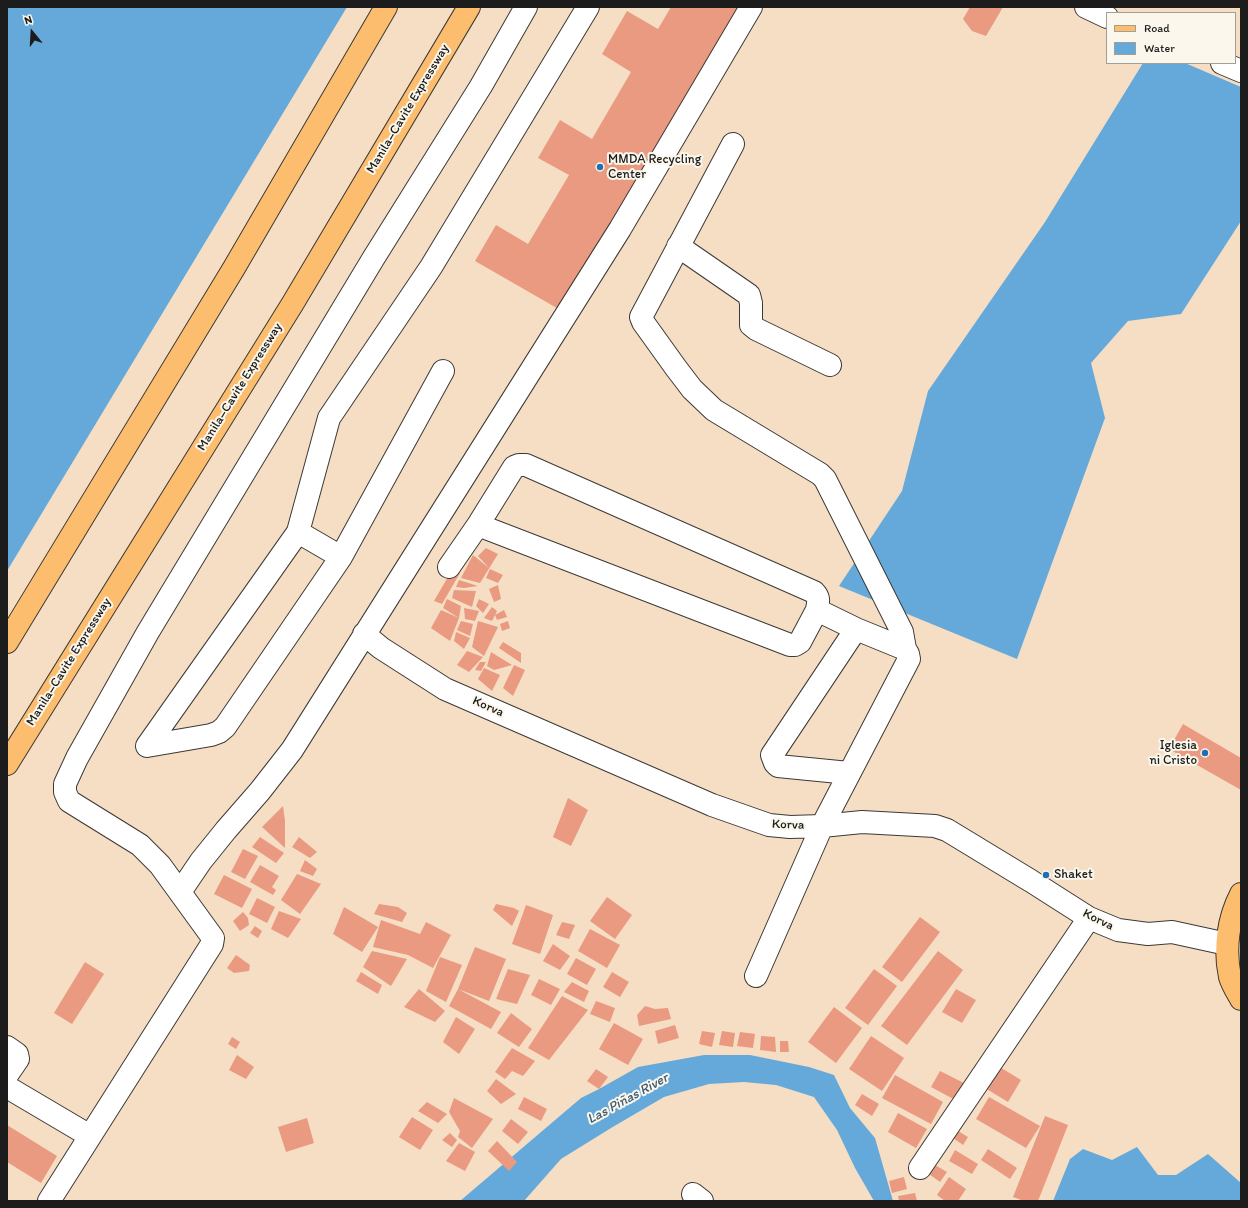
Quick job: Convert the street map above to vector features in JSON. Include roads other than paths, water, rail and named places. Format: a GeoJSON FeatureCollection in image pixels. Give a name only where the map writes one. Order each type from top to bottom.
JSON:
{"type":"FeatureCollection","features":[{"type":"Feature","properties":{"kind":"main road"},"geometry":{"type":"LineString","coordinates":[[7,642],[234,268],[386,7]]}},
{"type":"Feature","properties":{"kind":"main road","name":"Manila–Cavite Expressway"},"geometry":{"type":"LineString","coordinates":[[7,764],[293,303],[469,7]]}},
{"type":"Feature","properties":{"kind":"main road"},"geometry":{"type":"LineString","coordinates":[[1241,894],[1234,909],[1227,944],[1230,978],[1241,999]]}},
{"type":"Feature","properties":{"kind":"street"},"geometry":{"type":"LineString","coordinates":[[49,1201],[212,944],[213,938],[160,865],[140,845],[69,801],[65,792],[65,784],[77,758],[148,632],[373,259],[481,86],[526,7]]}},
{"type":"Feature","properties":{"kind":"street"},"geometry":{"type":"LineString","coordinates":[[442,371],[341,557],[225,727],[219,732],[211,735],[148,746],[298,532],[329,418],[431,267],[588,7]]}},
{"type":"Feature","properties":{"kind":"street"},"geometry":{"type":"LineString","coordinates":[[180,892],[201,861],[260,791],[292,750],[620,229],[751,7]]}},
{"type":"Feature","properties":{"kind":"street"},"geometry":{"type":"LineString","coordinates":[[1086,7],[1106,17]]}},
{"type":"Feature","properties":{"kind":"street"},"geometry":{"type":"LineString","coordinates":[[1224,64],[1241,71]]}},
{"type":"Feature","properties":{"kind":"street"},"geometry":{"type":"LineString","coordinates":[[733,144],[643,312],[641,316],[643,322],[692,389],[714,410],[820,474],[825,479],[902,632],[904,649]]}},
{"type":"Feature","properties":{"kind":"street"},"geometry":{"type":"LineString","coordinates":[[678,246],[749,295],[752,302],[752,325],[756,329],[830,365]]}},
{"type":"Feature","properties":{"kind":"street"},"geometry":{"type":"LineString","coordinates":[[449,567],[514,468],[519,465],[526,465],[814,592],[819,599],[817,610],[800,642],[795,645],[790,645],[478,525]]}},
{"type":"Feature","properties":{"kind":"street"},"geometry":{"type":"LineString","coordinates":[[298,532],[341,557]]}},
{"type":"Feature","properties":{"kind":"street"},"geometry":{"type":"LineString","coordinates":[[756,976],[822,826],[909,659],[908,654],[904,649],[856,629],[817,610]]}},
{"type":"Feature","properties":{"kind":"street"},"geometry":{"type":"LineString","coordinates":[[849,773],[778,766],[775,764],[772,755],[856,629]]}},
{"type":"Feature","properties":{"kind":"street","name":"Korva"},"geometry":{"type":"LineString","coordinates":[[364,634],[381,648],[445,689],[712,805],[769,825],[822,826],[862,822],[935,826],[947,830],[1051,893],[1089,918],[1118,930],[1148,934],[1172,932],[1227,944]]}},
{"type":"Feature","properties":{"kind":"street"},"geometry":{"type":"LineString","coordinates":[[920,1168],[1089,918]]}},
{"type":"Feature","properties":{"kind":"street"},"geometry":{"type":"LineString","coordinates":[[7,1047],[17,1054],[18,1059],[7,1075]]}},
{"type":"Feature","properties":{"kind":"street"},"geometry":{"type":"LineString","coordinates":[[7,1087],[90,1136]]}},
{"type":"Feature","properties":{"kind":"water"},"geometry":{"type":"Polygon","coordinates":[[[7,7],[347,7],[7,571],[7,7]]]}},
{"type":"Feature","properties":{"kind":"water"},"geometry":{"type":"Polygon","coordinates":[[[1142,64],[1187,64],[1241,87],[1241,221],[1181,314],[1128,321],[1091,363],[1105,418],[1017,659],[839,586],[902,491],[928,391],[1045,222],[1142,64]]]}},
{"type":"Feature","properties":{"kind":"water","name":"Las Piñas River"},"geometry":{"type":"Polygon","coordinates":[[[704,1055],[750,1055],[809,1067],[834,1075],[850,1108],[875,1138],[893,1201],[874,1201],[855,1168],[837,1130],[814,1097],[776,1085],[744,1082],[709,1084],[664,1097],[561,1159],[524,1201],[460,1201],[581,1098],[638,1067],[704,1055]]]}},
{"type":"Feature","properties":{"kind":"water"},"geometry":{"type":"Polygon","coordinates":[[[1137,1147],[1158,1175],[1176,1175],[1208,1154],[1241,1183],[1241,1201],[1053,1201],[1070,1159],[1083,1149],[1112,1160],[1137,1147]]]}},
{"type":"Feature","properties":{"kind":"place","name":"MMDA Recycling Center"},"geometry":{"type":"Point","coordinates":[600,167]}},
{"type":"Feature","properties":{"kind":"place","name":"Iglesia ni Cristo"},"geometry":{"type":"Point","coordinates":[1205,753]}},
{"type":"Feature","properties":{"kind":"place","name":"Shaket"},"geometry":{"type":"Point","coordinates":[1046,875]}}]}
